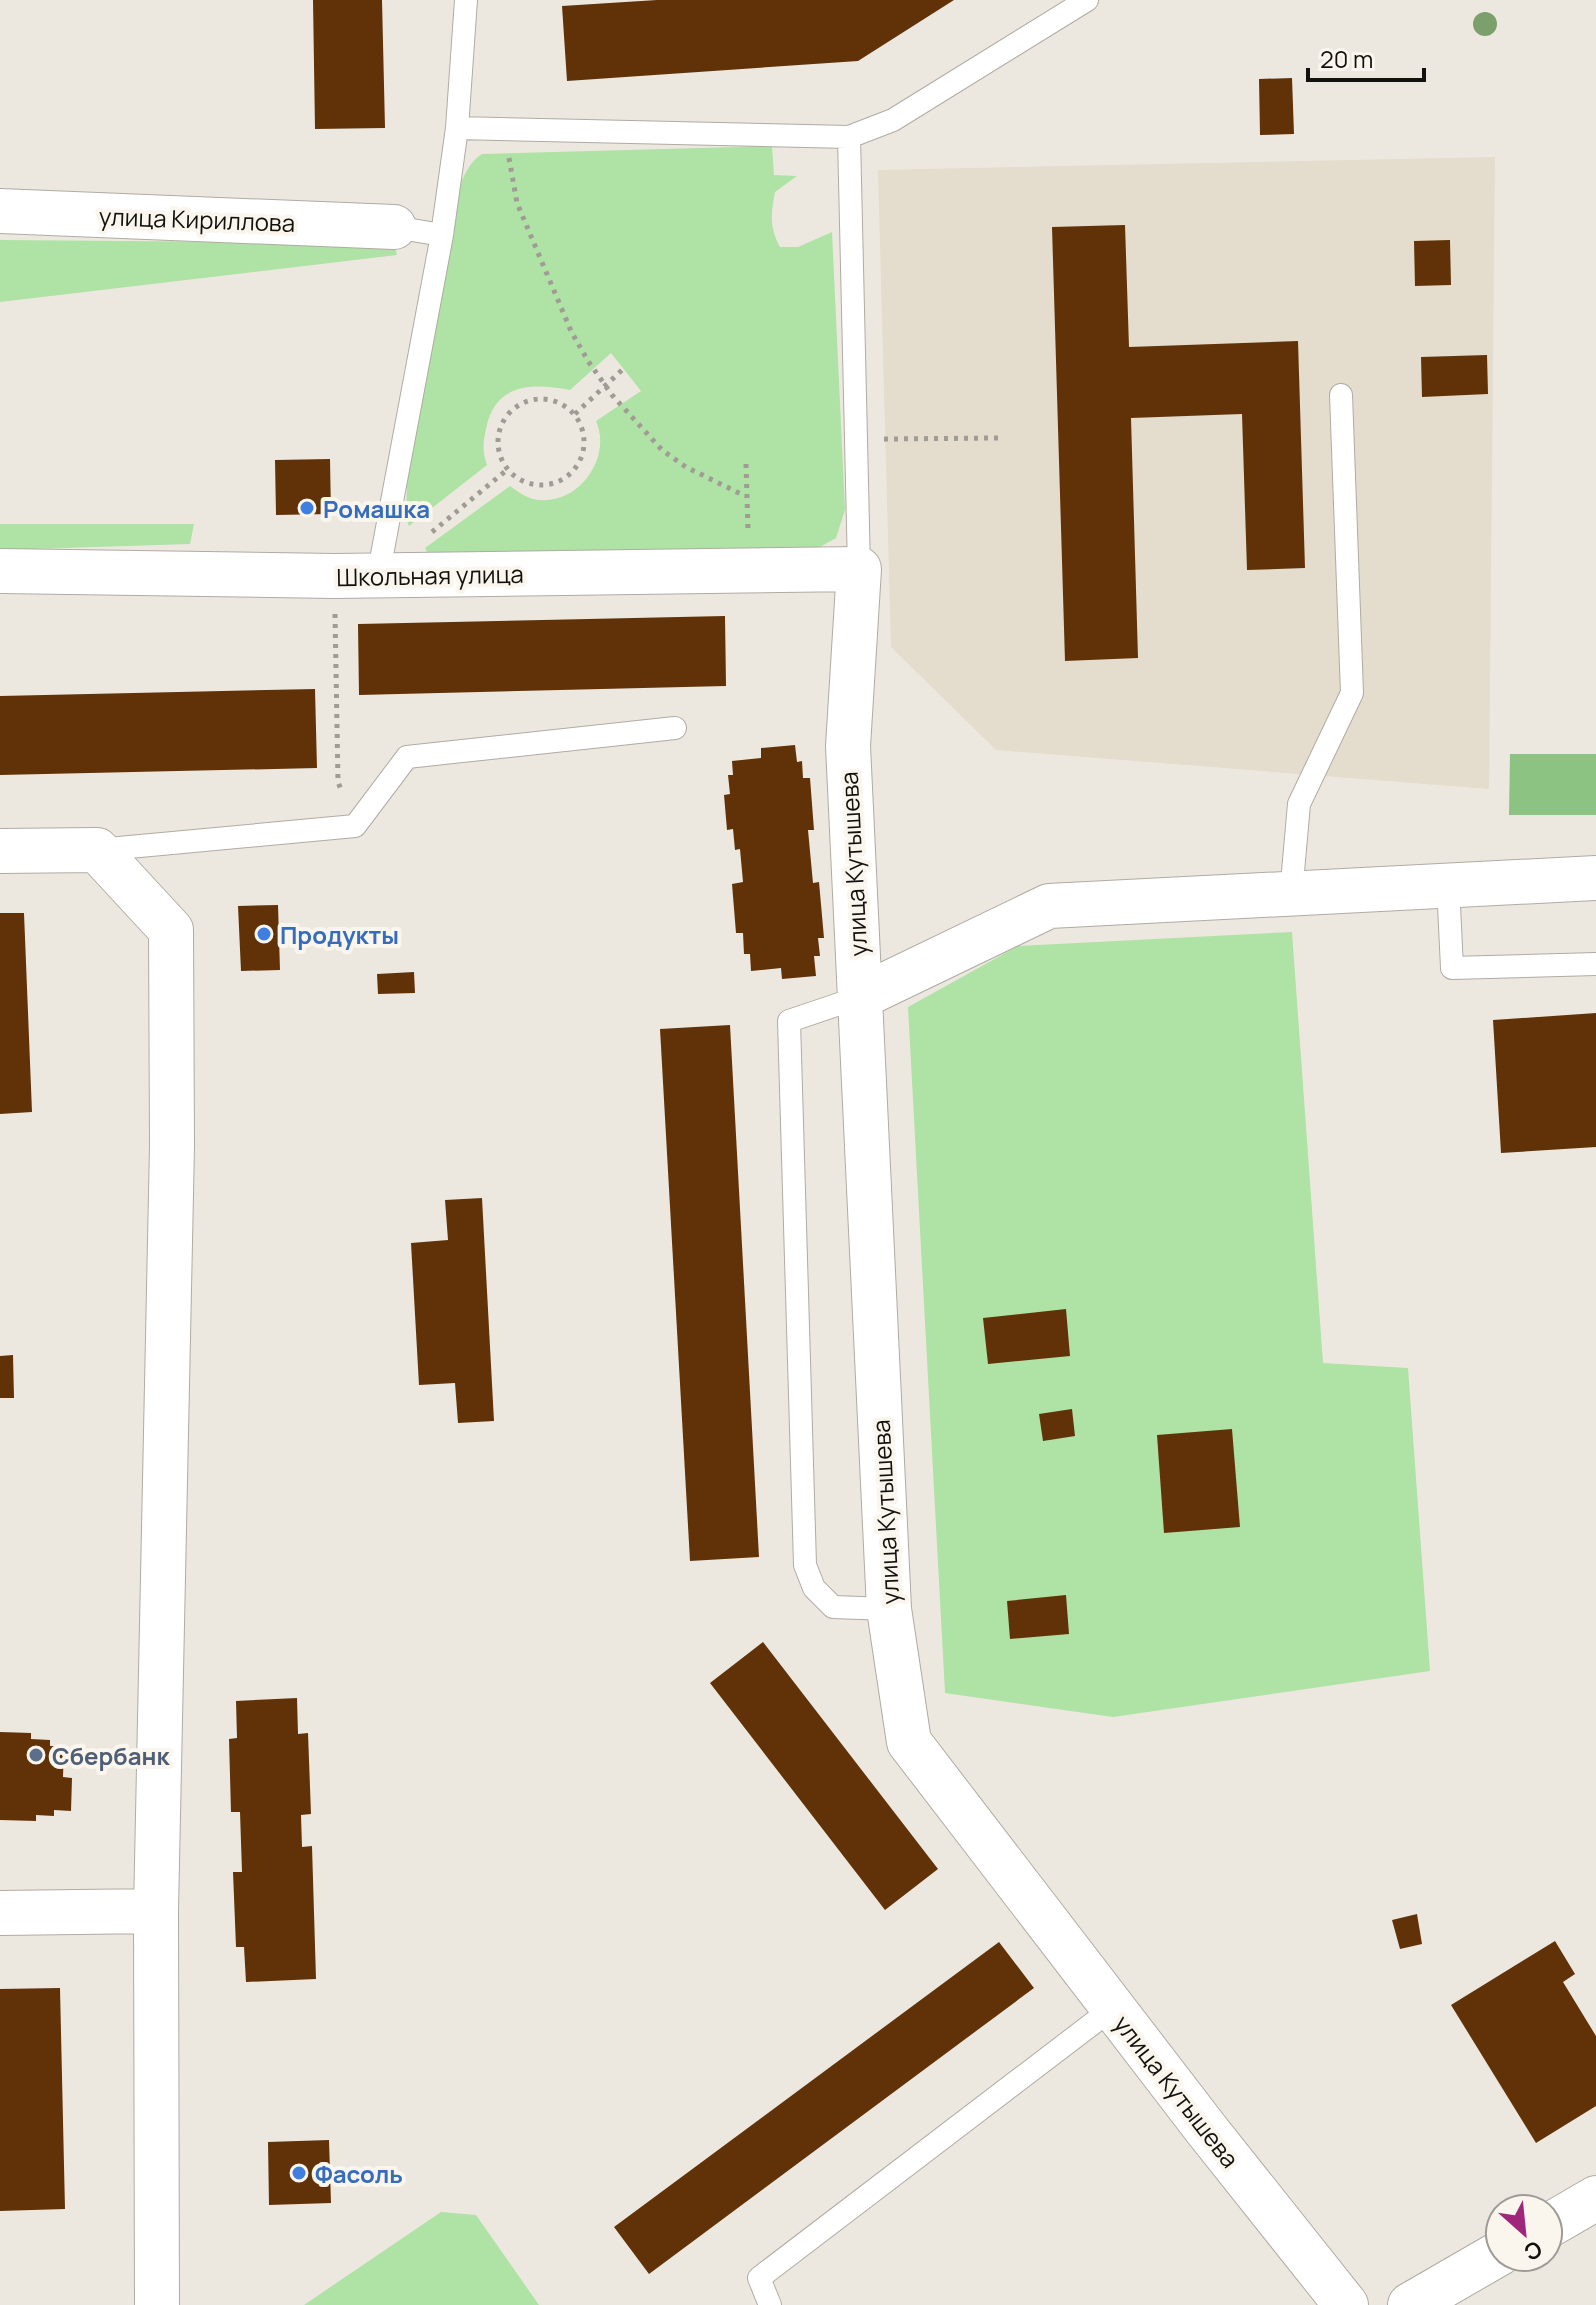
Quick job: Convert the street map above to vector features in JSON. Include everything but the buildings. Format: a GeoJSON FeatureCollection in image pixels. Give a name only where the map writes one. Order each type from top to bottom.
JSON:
{"type":"FeatureCollection","features":[{"type":"Feature","properties":{"kind":"street","name":"улица Кириллова"},"geometry":{"type":"LineString","coordinates":[[0,211],[394,227]]}},
{"type":"Feature","properties":{"kind":"street","name":"Школьная улица"},"geometry":{"type":"LineString","coordinates":[[0,571],[378,576],[859,569]]}},
{"type":"Feature","properties":{"kind":"street","name":"улица Кутышева"},"geometry":{"type":"LineString","coordinates":[[859,569],[848,746],[889,1609],[909,1742],[1346,2305]]}},
{"type":"Feature","properties":{"kind":"street"},"geometry":{"type":"LineString","coordinates":[[0,851],[97,850],[171,930],[172,1162],[156,1911],[157,2305]]}},
{"type":"Feature","properties":{"kind":"street"},"geometry":{"type":"LineString","coordinates":[[860,997],[1049,906],[1596,878]]}},
{"type":"Feature","properties":{"kind":"street"},"geometry":{"type":"LineString","coordinates":[[0,1913],[156,1911]]}},
{"type":"Feature","properties":{"kind":"street"},"geometry":{"type":"LineString","coordinates":[[1564,2217],[1596,2198]]}},
{"type":"Feature","properties":{"kind":"street"},"geometry":{"type":"LineString","coordinates":[[1410,2305],[1484,2262]]}},
{"type":"Feature","properties":{"kind":"lane"},"geometry":{"type":"LineString","coordinates":[[378,576],[442,235],[457,128],[466,0]]}},
{"type":"Feature","properties":{"kind":"lane"},"geometry":{"type":"LineString","coordinates":[[457,128],[849,137],[893,120],[1087,0]]}},
{"type":"Feature","properties":{"kind":"lane"},"geometry":{"type":"LineString","coordinates":[[849,137],[859,569]]}},
{"type":"Feature","properties":{"kind":"lane"},"geometry":{"type":"LineString","coordinates":[[394,227],[442,235]]}},
{"type":"Feature","properties":{"kind":"lane"},"geometry":{"type":"LineString","coordinates":[[1291,894],[1299,804],[1352,693],[1341,395]]}},
{"type":"Feature","properties":{"kind":"lane"},"geometry":{"type":"LineString","coordinates":[[97,850],[355,826],[407,757],[675,728]]}},
{"type":"Feature","properties":{"kind":"lane"},"geometry":{"type":"LineString","coordinates":[[1448,885],[1452,968],[1596,964]]}},
{"type":"Feature","properties":{"kind":"lane"},"geometry":{"type":"LineString","coordinates":[[860,997],[789,1021],[805,1565],[814,1588],[833,1607],[889,1609]]}},
{"type":"Feature","properties":{"kind":"lane"},"geometry":{"type":"LineString","coordinates":[[770,2305],[759,2278],[1113,2008]]}},
{"type":"Feature","properties":{"kind":"path"},"geometry":{"type":"LineString","coordinates":[[509,130],[509,163],[517,203],[571,331],[605,385],[662,450],[686,467],[745,496]]}},
{"type":"Feature","properties":{"kind":"path"},"geometry":{"type":"LineString","coordinates":[[575,414],[623,369]]}},
{"type":"Feature","properties":{"kind":"path"},"geometry":{"type":"LineString","coordinates":[[540,398],[559,402],[575,414],[583,431],[584,450],[576,468],[561,480],[542,485],[523,481],[508,469],[499,452],[499,433],[506,415],[522,403],[540,398]]}},
{"type":"Feature","properties":{"kind":"path"},"geometry":{"type":"LineString","coordinates":[[855,439],[998,438]]}},
{"type":"Feature","properties":{"kind":"path"},"geometry":{"type":"LineString","coordinates":[[746,464],[745,496],[751,570]]}},
{"type":"Feature","properties":{"kind":"path"},"geometry":{"type":"LineString","coordinates":[[425,537],[508,469]]}},
{"type":"Feature","properties":{"kind":"path"},"geometry":{"type":"LineString","coordinates":[[334,576],[338,782],[355,826]]}},
{"type":"Feature","properties":{"kind":"shaded area"},"geometry":{"type":"Polygon","coordinates":[[[1495,157],[1489,789],[996,750],[891,647],[878,170],[1495,157]]]}},
{"type":"Feature","properties":{"kind":"green space"},"geometry":{"type":"Polygon","coordinates":[[[772,146],[774,175],[797,176],[775,192],[772,220],[780,247],[798,247],[832,232],[845,510],[836,538],[804,556],[431,560],[425,548],[510,486],[530,498],[549,500],[576,489],[595,465],[600,436],[596,421],[641,391],[611,353],[570,390],[529,387],[507,395],[491,414],[486,429],[484,455],[487,465],[409,526],[406,518],[407,485],[451,222],[460,185],[469,167],[482,154],[772,146]]]}},
{"type":"Feature","properties":{"kind":"green space"},"geometry":{"type":"Polygon","coordinates":[[[0,240],[394,243],[397,255],[0,302],[0,240]]]}},
{"type":"Feature","properties":{"kind":"green space"},"geometry":{"type":"Polygon","coordinates":[[[0,524],[194,524],[190,544],[0,550],[0,524]]]}},
{"type":"Feature","properties":{"kind":"green space"},"geometry":{"type":"Polygon","coordinates":[[[1510,754],[1596,754],[1596,815],[1509,815],[1510,754]]]}},
{"type":"Feature","properties":{"kind":"green space"},"geometry":{"type":"Polygon","coordinates":[[[1292,932],[1323,1363],[1408,1368],[1430,1671],[1113,1717],[945,1693],[908,1007],[1018,946],[1292,932]]]}},
{"type":"Feature","properties":{"kind":"green space"},"geometry":{"type":"Polygon","coordinates":[[[441,2212],[476,2215],[539,2305],[304,2305],[441,2212]]]}},
{"type":"Feature","properties":{"kind":"place","name":"Ромашка"},"geometry":{"type":"Point","coordinates":[307,508]}},
{"type":"Feature","properties":{"kind":"place","name":"Продукты"},"geometry":{"type":"Point","coordinates":[264,934]}},
{"type":"Feature","properties":{"kind":"place","name":"Сбербанк"},"geometry":{"type":"Point","coordinates":[36,1755]}},
{"type":"Feature","properties":{"kind":"place","name":"Фасоль"},"geometry":{"type":"Point","coordinates":[299,2173]}}]}
